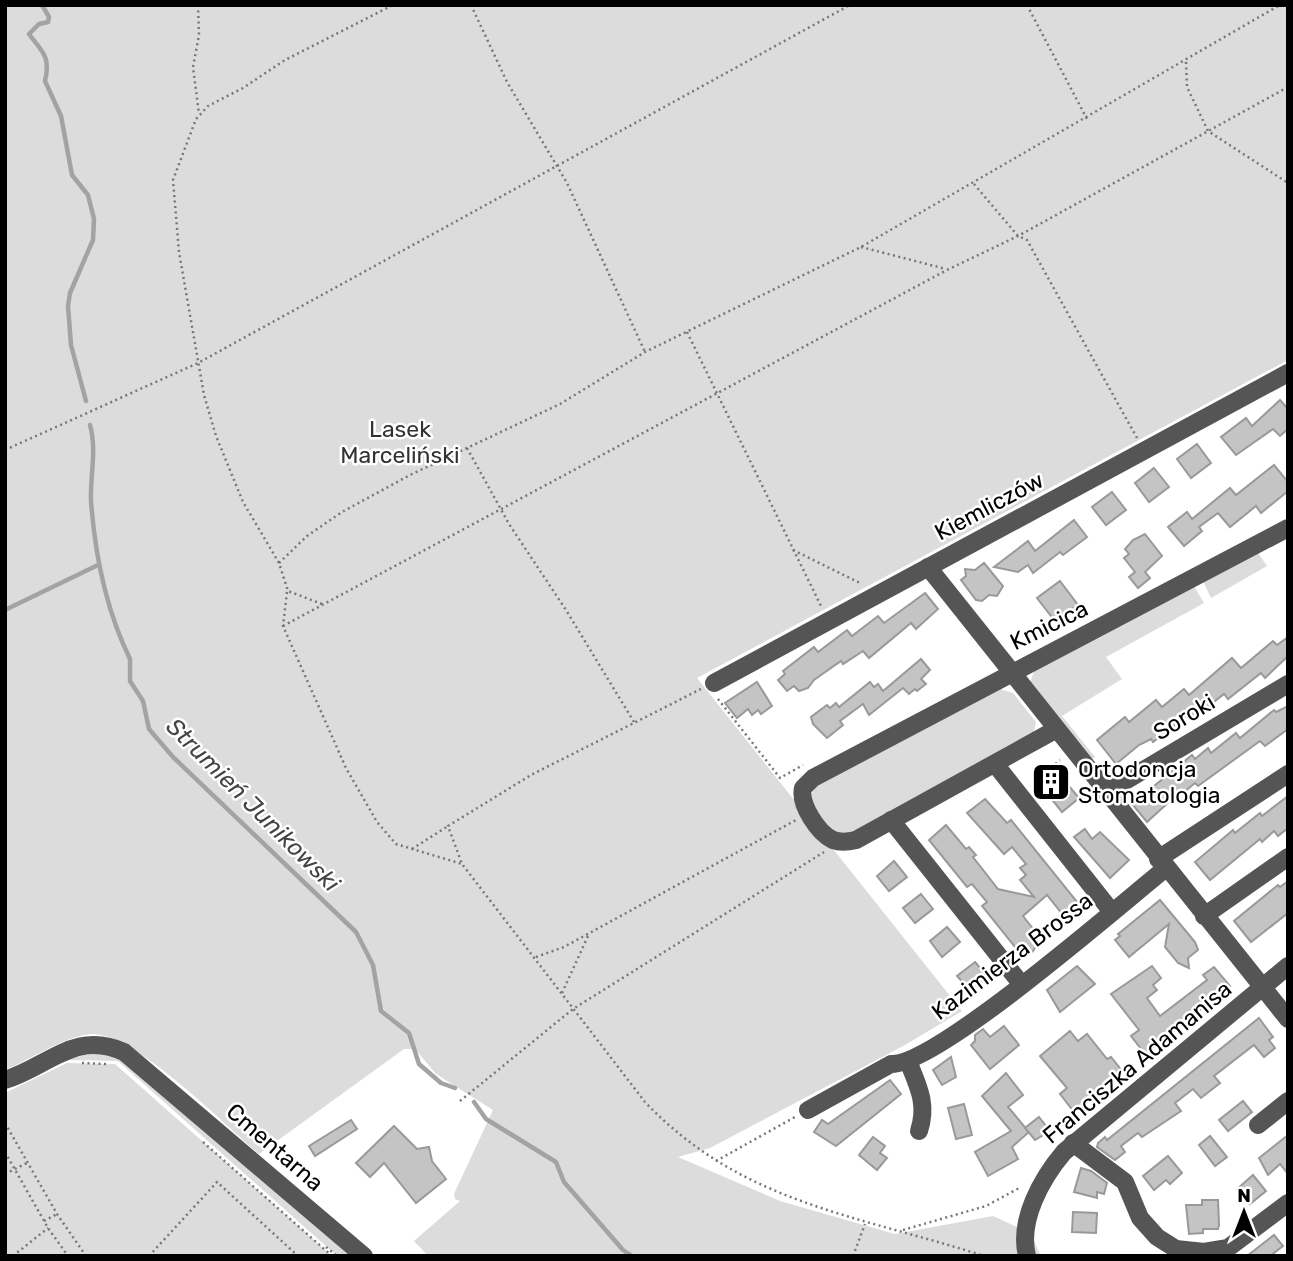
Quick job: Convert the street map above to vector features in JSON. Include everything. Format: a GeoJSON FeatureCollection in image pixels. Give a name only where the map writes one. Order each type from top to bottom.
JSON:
{"type":"FeatureCollection","features":[{"type":"Feature","properties":{"kind":"street","name":"Kiemliczów"},"geometry":{"type":"LineString","coordinates":[[713,689],[928,567],[1288,373]]}},
{"type":"Feature","properties":{"kind":"street","name":"Kmicica"},"geometry":{"type":"LineString","coordinates":[[891,821],[848,842],[833,840],[803,805],[801,796],[808,782],[1009,672],[1288,528]]}},
{"type":"Feature","properties":{"kind":"street"},"geometry":{"type":"LineString","coordinates":[[928,567],[1105,793],[1288,1019]]}},
{"type":"Feature","properties":{"kind":"street","name":"Soroki"},"geometry":{"type":"LineString","coordinates":[[1105,793],[1288,684]]}},
{"type":"Feature","properties":{"kind":"street"},"geometry":{"type":"LineString","coordinates":[[1022,985],[891,821],[1055,730]]}},
{"type":"Feature","properties":{"kind":"street"},"geometry":{"type":"LineString","coordinates":[[995,764],[1112,912]]}},
{"type":"Feature","properties":{"kind":"street","name":"Kazimierza Brossa"},"geometry":{"type":"LineString","coordinates":[[808,1110],[891,1064],[908,1061],[979,1017],[1112,912],[1162,863],[1288,774]]}},
{"type":"Feature","properties":{"kind":"street"},"geometry":{"type":"LineString","coordinates":[[1204,916],[1288,857]]}},
{"type":"Feature","properties":{"kind":"street","name":"Franciszka Adamanisa"},"geometry":{"type":"LineString","coordinates":[[1027,1256],[1024,1240],[1028,1220],[1046,1175],[1073,1143],[1288,966]]}},
{"type":"Feature","properties":{"kind":"street","name":"Cmentarna"},"geometry":{"type":"LineString","coordinates":[[5,1080],[72,1048],[87,1044],[112,1047],[124,1052],[364,1256]]}},
{"type":"Feature","properties":{"kind":"street"},"geometry":{"type":"LineString","coordinates":[[908,1061],[924,1102],[925,1114],[919,1131]]}},
{"type":"Feature","properties":{"kind":"street"},"geometry":{"type":"LineString","coordinates":[[1258,1125],[1288,1101]]}},
{"type":"Feature","properties":{"kind":"street"},"geometry":{"type":"LineString","coordinates":[[1073,1143],[1125,1182],[1140,1218],[1157,1237],[1176,1249],[1204,1252],[1228,1248],[1288,1203]]}},
{"type":"Feature","properties":{"kind":"path"},"geometry":{"type":"LineString","coordinates":[[198,5],[200,18],[193,67],[199,114],[173,180],[172,194],[198,363],[216,436],[243,502],[279,563],[288,591],[283,626],[352,779],[377,822],[396,844],[462,864]]}},
{"type":"Feature","properties":{"kind":"path"},"geometry":{"type":"LineString","coordinates":[[199,114],[275,65],[393,5]]}},
{"type":"Feature","properties":{"kind":"path"},"geometry":{"type":"LineString","coordinates":[[471,5],[507,82],[575,199],[579,215],[602,254],[645,352]]}},
{"type":"Feature","properties":{"kind":"path"},"geometry":{"type":"LineString","coordinates":[[5,450],[198,363],[850,5]]}},
{"type":"Feature","properties":{"kind":"path"},"geometry":{"type":"LineString","coordinates":[[1027,5],[1087,119]]}},
{"type":"Feature","properties":{"kind":"path"},"geometry":{"type":"LineString","coordinates":[[279,563],[307,537],[341,512],[560,404],[645,352],[861,247],[1186,62],[1280,5]]}},
{"type":"Feature","properties":{"kind":"path"},"geometry":{"type":"LineString","coordinates":[[1186,62],[1187,86],[1208,131],[1288,183]]}},
{"type":"Feature","properties":{"kind":"path"},"geometry":{"type":"LineString","coordinates":[[283,626],[947,270],[1018,236],[1288,87]]}},
{"type":"Feature","properties":{"kind":"path"},"geometry":{"type":"LineString","coordinates":[[974,184],[1018,236],[1027,240],[1141,445]]}},
{"type":"Feature","properties":{"kind":"path"},"geometry":{"type":"LineString","coordinates":[[861,247],[947,270]]}},
{"type":"Feature","properties":{"kind":"path"},"geometry":{"type":"LineString","coordinates":[[687,332],[824,612]]}},
{"type":"Feature","properties":{"kind":"path"},"geometry":{"type":"LineString","coordinates":[[467,448],[501,509],[634,722]]}},
{"type":"Feature","properties":{"kind":"path"},"geometry":{"type":"LineString","coordinates":[[793,550],[827,570],[871,588]]}},
{"type":"Feature","properties":{"kind":"path"},"geometry":{"type":"LineString","coordinates":[[288,591],[322,604]]}},
{"type":"Feature","properties":{"kind":"path"},"geometry":{"type":"LineString","coordinates":[[411,849],[531,775],[634,722],[713,689],[780,778],[806,765]]}},
{"type":"Feature","properties":{"kind":"path"},"geometry":{"type":"LineString","coordinates":[[1047,771],[1064,756]]}},
{"type":"Feature","properties":{"kind":"path"},"geometry":{"type":"LineString","coordinates":[[536,957],[589,933],[806,814]]}},
{"type":"Feature","properties":{"kind":"path"},"geometry":{"type":"LineString","coordinates":[[448,826],[462,864],[645,1102],[676,1135],[764,1187],[865,1224],[900,1231],[984,1256]]}},
{"type":"Feature","properties":{"kind":"path"},"geometry":{"type":"LineString","coordinates":[[460,1101],[573,1009],[830,848]]}},
{"type":"Feature","properties":{"kind":"path"},"geometry":{"type":"LineString","coordinates":[[562,993],[589,933]]}},
{"type":"Feature","properties":{"kind":"path"},"geometry":{"type":"LineString","coordinates":[[79,1062],[117,1063]]}},
{"type":"Feature","properties":{"kind":"path"},"geometry":{"type":"LineString","coordinates":[[716,1161],[808,1110]]}},
{"type":"Feature","properties":{"kind":"path"},"geometry":{"type":"LineString","coordinates":[[5,1123],[57,1214],[86,1256]]}},
{"type":"Feature","properties":{"kind":"path"},"geometry":{"type":"LineString","coordinates":[[200,1136],[334,1256]]}},
{"type":"Feature","properties":{"kind":"path"},"geometry":{"type":"LineString","coordinates":[[5,1152],[44,1222],[68,1256]]}},
{"type":"Feature","properties":{"kind":"path"},"geometry":{"type":"LineString","coordinates":[[5,1174],[27,1163]]}},
{"type":"Feature","properties":{"kind":"path"},"geometry":{"type":"LineString","coordinates":[[149,1256],[217,1182],[298,1256]]}},
{"type":"Feature","properties":{"kind":"path"},"geometry":{"type":"LineString","coordinates":[[900,1231],[986,1206],[1022,1187]]}},
{"type":"Feature","properties":{"kind":"path"},"geometry":{"type":"LineString","coordinates":[[44,1222],[57,1214]]}},
{"type":"Feature","properties":{"kind":"path"},"geometry":{"type":"LineString","coordinates":[[853,1256],[865,1224]]}},
{"type":"Feature","properties":{"kind":"path"},"geometry":{"type":"LineString","coordinates":[[13,1256],[48,1228]]}},
{"type":"Feature","properties":{"kind":"green space","name":"Lasek Marceliński"},"geometry":{"type":"Polygon","coordinates":[[[5,5],[1288,5],[1288,360],[697,678],[962,1011],[905,1045],[710,1148],[678,1157],[780,1201],[895,1234],[993,1216],[1030,1233],[1041,1256],[428,1256],[414,1241],[460,1201],[455,1199],[454,1194],[493,1110],[436,1074],[415,1049],[404,1049],[259,1154],[178,1082],[129,1047],[108,1037],[90,1034],[79,1036],[5,1070],[5,5]]]}},
{"type":"Feature","properties":{"kind":"green space"},"geometry":{"type":"Polygon","coordinates":[[[1258,553],[1267,566],[1211,598],[1203,581],[1258,553]]]}},
{"type":"Feature","properties":{"kind":"green space"},"geometry":{"type":"Polygon","coordinates":[[[1194,586],[1204,603],[1106,657],[1122,679],[1062,716],[1095,757],[1091,760],[1030,683],[1034,671],[1194,586]]]}},
{"type":"Feature","properties":{"kind":"green space"},"geometry":{"type":"Polygon","coordinates":[[[1000,689],[1013,693],[1036,722],[1034,732],[1028,735],[1029,739],[851,836],[838,837],[808,805],[815,786],[1000,689]]]}},
{"type":"Feature","properties":{"kind":"green space"},"geometry":{"type":"Polygon","coordinates":[[[95,1052],[120,1058],[352,1256],[337,1256],[118,1061],[67,1060],[95,1052]]]}},
{"type":"Feature","properties":{"kind":"green space"},"geometry":{"type":"Polygon","coordinates":[[[67,1063],[115,1064],[332,1256],[5,1256],[5,1093],[67,1063]]]}},
{"type":"Feature","properties":{"kind":"building"},"geometry":{"type":"Polygon","coordinates":[[[1280,400],[1288,409],[1288,429],[1280,436],[1273,429],[1236,455],[1221,437],[1246,418],[1252,426],[1280,400]]]}},
{"type":"Feature","properties":{"kind":"building"},"geometry":{"type":"Polygon","coordinates":[[[1197,444],[1211,463],[1191,478],[1177,459],[1197,444]]]}},
{"type":"Feature","properties":{"kind":"building"},"geometry":{"type":"Polygon","coordinates":[[[1274,465],[1288,482],[1288,491],[1261,513],[1256,506],[1230,527],[1218,513],[1199,527],[1202,531],[1184,546],[1168,527],[1187,512],[1192,519],[1230,488],[1236,495],[1274,465]]]}},
{"type":"Feature","properties":{"kind":"building"},"geometry":{"type":"Polygon","coordinates":[[[1154,468],[1169,487],[1149,502],[1135,483],[1154,468]]]}},
{"type":"Feature","properties":{"kind":"building"},"geometry":{"type":"Polygon","coordinates":[[[1112,492],[1126,510],[1106,525],[1092,507],[1112,492]]]}},
{"type":"Feature","properties":{"kind":"building"},"geometry":{"type":"Polygon","coordinates":[[[1074,520],[1087,537],[1063,555],[1060,552],[1033,573],[1028,565],[1018,572],[994,567],[1028,541],[1035,551],[1074,520]]]}},
{"type":"Feature","properties":{"kind":"building"},"geometry":{"type":"Polygon","coordinates":[[[1145,534],[1162,556],[1145,572],[1150,578],[1138,588],[1129,577],[1135,572],[1124,558],[1129,554],[1125,549],[1133,540],[1145,534]]]}},
{"type":"Feature","properties":{"kind":"building"},"geometry":{"type":"Polygon","coordinates":[[[984,563],[1003,586],[997,596],[989,595],[982,601],[976,600],[961,580],[966,576],[965,569],[975,570],[984,563]]]}},
{"type":"Feature","properties":{"kind":"building"},"geometry":{"type":"Polygon","coordinates":[[[1060,581],[1078,605],[1054,620],[1037,598],[1060,581]]]}},
{"type":"Feature","properties":{"kind":"building"},"geometry":{"type":"Polygon","coordinates":[[[925,593],[938,609],[916,629],[911,623],[869,658],[863,651],[843,664],[841,661],[814,680],[808,688],[799,691],[794,686],[787,691],[778,680],[785,674],[783,671],[814,647],[818,652],[847,630],[852,636],[878,616],[884,623],[925,593]]]}},
{"type":"Feature","properties":{"kind":"building"},"geometry":{"type":"Polygon","coordinates":[[[1288,637],[1288,656],[1265,678],[1261,673],[1228,699],[1224,694],[1191,720],[1186,716],[1153,742],[1151,739],[1139,745],[1116,764],[1097,740],[1125,717],[1129,722],[1156,700],[1162,707],[1184,689],[1189,695],[1232,658],[1241,668],[1273,641],[1277,645],[1288,637]]]}},
{"type":"Feature","properties":{"kind":"building"},"geometry":{"type":"Polygon","coordinates":[[[921,659],[930,670],[921,679],[926,684],[917,691],[915,689],[909,694],[903,688],[869,715],[863,704],[840,721],[843,725],[827,738],[813,724],[811,717],[827,705],[830,708],[836,703],[839,707],[870,682],[874,687],[878,684],[883,691],[921,659]]]}},
{"type":"Feature","properties":{"kind":"building"},"geometry":{"type":"Polygon","coordinates":[[[757,682],[772,706],[761,714],[758,710],[752,715],[748,709],[737,718],[725,703],[757,682]]]}},
{"type":"Feature","properties":{"kind":"building"},"geometry":{"type":"Polygon","coordinates":[[[1288,706],[1288,729],[1265,746],[1260,741],[1198,786],[1195,783],[1183,793],[1181,791],[1147,822],[1132,804],[1192,755],[1195,759],[1208,748],[1211,753],[1236,733],[1240,738],[1274,710],[1276,712],[1288,706]]]}},
{"type":"Feature","properties":{"kind":"building"},"geometry":{"type":"Polygon","coordinates":[[[1054,768],[1079,798],[1062,812],[1037,781],[1054,768]]]}},
{"type":"Feature","properties":{"kind":"building"},"geometry":{"type":"Polygon","coordinates":[[[1288,796],[1288,828],[1278,836],[1274,831],[1262,842],[1260,839],[1210,880],[1195,862],[1233,830],[1235,833],[1288,796]]]}},
{"type":"Feature","properties":{"kind":"building"},"geometry":{"type":"Polygon","coordinates":[[[985,799],[1007,823],[1011,820],[1082,908],[1067,920],[1047,895],[1023,916],[1038,935],[1032,940],[1037,945],[1024,958],[982,906],[987,902],[972,884],[967,887],[929,840],[946,825],[966,849],[969,847],[976,855],[973,857],[998,889],[1034,897],[1020,880],[1026,875],[1020,868],[1026,864],[1012,847],[1004,854],[967,813],[985,799]]]}},
{"type":"Feature","properties":{"kind":"building"},"geometry":{"type":"Polygon","coordinates":[[[1085,829],[1092,839],[1100,832],[1129,860],[1110,878],[1074,837],[1085,829]]]}},
{"type":"Feature","properties":{"kind":"building"},"geometry":{"type":"Polygon","coordinates":[[[894,861],[907,877],[889,891],[877,876],[894,861]]]}},
{"type":"Feature","properties":{"kind":"building"},"geometry":{"type":"Polygon","coordinates":[[[1288,881],[1288,913],[1251,942],[1234,921],[1278,885],[1280,887],[1288,881]]]}},
{"type":"Feature","properties":{"kind":"building"},"geometry":{"type":"Polygon","coordinates":[[[921,894],[933,909],[915,923],[903,908],[921,894]]]}},
{"type":"Feature","properties":{"kind":"building"},"geometry":{"type":"Polygon","coordinates":[[[1160,900],[1195,942],[1198,950],[1188,958],[1189,968],[1178,963],[1165,947],[1169,924],[1129,957],[1115,940],[1120,936],[1118,934],[1160,900]]]}},
{"type":"Feature","properties":{"kind":"building"},"geometry":{"type":"Polygon","coordinates":[[[947,927],[960,942],[942,957],[930,941],[947,927]]]}},
{"type":"Feature","properties":{"kind":"building"},"geometry":{"type":"Polygon","coordinates":[[[975,962],[988,977],[970,991],[957,976],[975,962]]]}},
{"type":"Feature","properties":{"kind":"building"},"geometry":{"type":"Polygon","coordinates":[[[1077,966],[1095,984],[1060,1012],[1047,990],[1077,966]]]}},
{"type":"Feature","properties":{"kind":"building"},"geometry":{"type":"Polygon","coordinates":[[[1152,966],[1161,978],[1153,985],[1157,990],[1147,998],[1160,1016],[1207,980],[1203,975],[1214,967],[1230,986],[1145,1054],[1131,1036],[1139,1030],[1111,994],[1152,966]]]}},
{"type":"Feature","properties":{"kind":"building"},"geometry":{"type":"Polygon","coordinates":[[[1259,1018],[1273,1037],[1269,1040],[1275,1048],[1264,1057],[1254,1045],[1214,1076],[1220,1083],[1201,1098],[1193,1089],[1175,1103],[1181,1111],[1142,1137],[1138,1133],[1121,1146],[1125,1152],[1115,1160],[1097,1147],[1105,1137],[1107,1140],[1259,1018]]]}},
{"type":"Feature","properties":{"kind":"building"},"geometry":{"type":"Polygon","coordinates":[[[1004,1026],[1019,1045],[990,1069],[971,1045],[975,1041],[975,1035],[983,1029],[990,1037],[1004,1026]]]}},
{"type":"Feature","properties":{"kind":"building"},"geometry":{"type":"Polygon","coordinates":[[[1070,1031],[1078,1041],[1087,1034],[1107,1059],[1111,1057],[1123,1072],[1102,1089],[1104,1091],[1074,1112],[1060,1094],[1067,1088],[1040,1056],[1070,1031]]]}},
{"type":"Feature","properties":{"kind":"building"},"geometry":{"type":"Polygon","coordinates":[[[951,1057],[956,1077],[942,1085],[933,1070],[951,1057]]]}},
{"type":"Feature","properties":{"kind":"building"},"geometry":{"type":"Polygon","coordinates":[[[1006,1073],[1023,1095],[1008,1107],[1029,1132],[1012,1147],[1018,1159],[988,1176],[975,1152],[1011,1131],[982,1096],[1006,1073]]]}},
{"type":"Feature","properties":{"kind":"building"},"geometry":{"type":"Polygon","coordinates":[[[890,1080],[901,1094],[836,1146],[814,1132],[822,1120],[828,1124],[890,1080]]]}},
{"type":"Feature","properties":{"kind":"building"},"geometry":{"type":"Polygon","coordinates":[[[1243,1101],[1252,1112],[1228,1131],[1219,1120],[1243,1101]]]}},
{"type":"Feature","properties":{"kind":"building"},"geometry":{"type":"Polygon","coordinates":[[[964,1104],[972,1135],[956,1139],[948,1108],[964,1104]]]}},
{"type":"Feature","properties":{"kind":"building"},"geometry":{"type":"Polygon","coordinates":[[[1039,1117],[1050,1131],[1035,1140],[1025,1128],[1039,1117]]]}},
{"type":"Feature","properties":{"kind":"building"},"geometry":{"type":"Polygon","coordinates":[[[351,1120],[357,1129],[315,1156],[309,1146],[351,1120]]]}},
{"type":"Feature","properties":{"kind":"building"},"geometry":{"type":"Polygon","coordinates":[[[394,1126],[417,1149],[429,1147],[432,1161],[446,1179],[416,1203],[384,1163],[370,1177],[356,1163],[394,1126]]]}},
{"type":"Feature","properties":{"kind":"building"},"geometry":{"type":"Polygon","coordinates":[[[1288,1135],[1288,1174],[1280,1164],[1268,1175],[1259,1158],[1288,1135]]]}},
{"type":"Feature","properties":{"kind":"building"},"geometry":{"type":"Polygon","coordinates":[[[1210,1136],[1227,1157],[1215,1166],[1199,1145],[1210,1136]]]}},
{"type":"Feature","properties":{"kind":"building"},"geometry":{"type":"Polygon","coordinates":[[[873,1137],[885,1146],[880,1153],[887,1158],[877,1170],[859,1155],[873,1137]]]}},
{"type":"Feature","properties":{"kind":"building"},"geometry":{"type":"Polygon","coordinates":[[[1168,1156],[1182,1173],[1170,1184],[1166,1180],[1154,1190],[1143,1176],[1168,1156]]]}},
{"type":"Feature","properties":{"kind":"building"},"geometry":{"type":"Polygon","coordinates":[[[1081,1168],[1091,1171],[1107,1183],[1104,1194],[1097,1192],[1097,1198],[1074,1192],[1081,1168]]]}},
{"type":"Feature","properties":{"kind":"building"},"geometry":{"type":"Polygon","coordinates":[[[1253,1175],[1266,1191],[1250,1204],[1237,1189],[1253,1175]]]}},
{"type":"Feature","properties":{"kind":"building"},"geometry":{"type":"Polygon","coordinates":[[[1202,1200],[1218,1200],[1218,1229],[1203,1229],[1203,1233],[1189,1234],[1186,1205],[1202,1205],[1202,1200]]]}},
{"type":"Feature","properties":{"kind":"building"},"geometry":{"type":"Polygon","coordinates":[[[1073,1212],[1097,1213],[1096,1233],[1072,1232],[1073,1212]]]}},
{"type":"Feature","properties":{"kind":"building"},"geometry":{"type":"Polygon","coordinates":[[[1274,1235],[1283,1246],[1270,1256],[1247,1256],[1274,1235]]]}},
{"type":"Feature","properties":{"kind":"waterway","name":"Strumień Junikowski"},"geometry":{"type":"LineString","coordinates":[[42,5],[49,17],[48,22],[39,24],[29,34],[46,60],[45,81],[61,116],[72,175],[88,195],[94,219],[93,240],[70,293],[68,306],[71,345],[86,401]]}},
{"type":"Feature","properties":{"kind":"waterway","name":"Strumień Junikowski"},"geometry":{"type":"LineString","coordinates":[[90,425],[93,453],[91,501],[95,542],[108,602],[130,659],[130,681],[143,701],[149,729],[173,757],[356,932],[373,965],[381,1011],[409,1033],[419,1064],[441,1083],[455,1088]]}},
{"type":"Feature","properties":{"kind":"waterway"},"geometry":{"type":"LineString","coordinates":[[5,610],[98,565]]}},
{"type":"Feature","properties":{"kind":"waterway","name":"Strumień Junikowski"},"geometry":{"type":"LineString","coordinates":[[474,1102],[486,1119],[556,1162],[564,1182],[623,1250],[632,1256]]}},
{"type":"Feature","properties":{"kind":"place","name":"Ortodoncja Stomatologia"},"geometry":{"type":"Point","coordinates":[1051,782]}}]}
